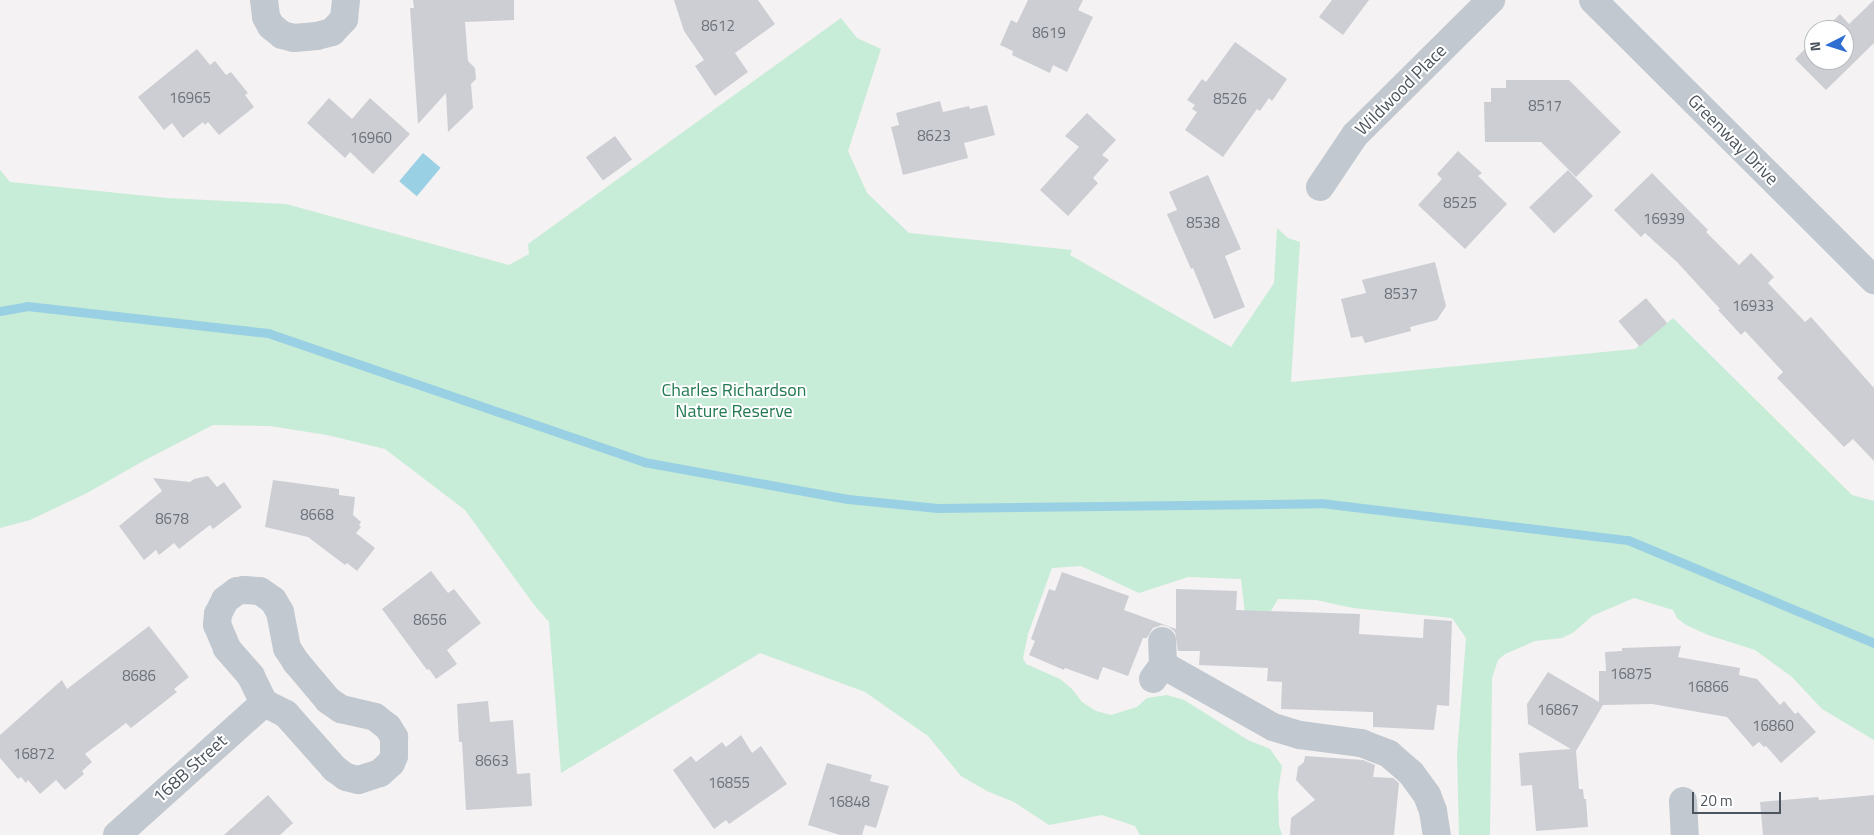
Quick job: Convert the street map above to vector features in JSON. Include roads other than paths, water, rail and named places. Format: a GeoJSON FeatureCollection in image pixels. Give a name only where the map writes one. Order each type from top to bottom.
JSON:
{"type":"FeatureCollection","features":[{"type":"Feature","properties":{"kind":"street"},"geometry":{"type":"LineString","coordinates":[[264,0],[266,17],[271,26],[282,35],[294,38],[317,36],[332,32],[344,19],[346,0]]}},
{"type":"Feature","properties":{"kind":"street","name":"Wildwood Place"},"geometry":{"type":"LineString","coordinates":[[1320,187],[1355,135],[1491,0]]}},
{"type":"Feature","properties":{"kind":"street","name":"Greenway Drive"},"geometry":{"type":"LineString","coordinates":[[1593,0],[1874,280]]}},
{"type":"Feature","properties":{"kind":"street"},"geometry":{"type":"LineString","coordinates":[[237,591],[260,591],[273,600],[280,612],[285,642],[296,662],[335,705],[375,717],[388,726],[394,737],[394,756],[386,769],[374,777],[358,780],[346,777],[335,769],[286,714],[264,703],[251,676],[227,648],[217,625],[218,614],[225,600],[237,591]]}},
{"type":"Feature","properties":{"kind":"street"},"geometry":{"type":"LineString","coordinates":[[1159,662],[1273,727],[1300,735],[1361,743],[1389,754],[1411,773],[1427,795],[1433,811],[1437,835]]}},
{"type":"Feature","properties":{"kind":"street","name":"168B Street"},"geometry":{"type":"LineString","coordinates":[[117,835],[264,703]]}},
{"type":"Feature","properties":{"kind":"street"},"geometry":{"type":"LineString","coordinates":[[1683,801],[1685,835]]}},
{"type":"Feature","properties":{"kind":"water"},"geometry":{"type":"Polygon","coordinates":[[[423,153],[441,168],[417,196],[399,181],[423,153]]]}},
{"type":"Feature","properties":{"kind":"waterway"},"geometry":{"type":"LineString","coordinates":[[0,311],[27,306],[268,333],[644,462],[848,499],[938,508],[1321,503],[1628,540],[1874,643]]}},
{"type":"Feature","properties":{"kind":"park label","name":"Charles Richardson Nature Reserve"},"geometry":{"type":"Point","coordinates":[734,401]}}]}
